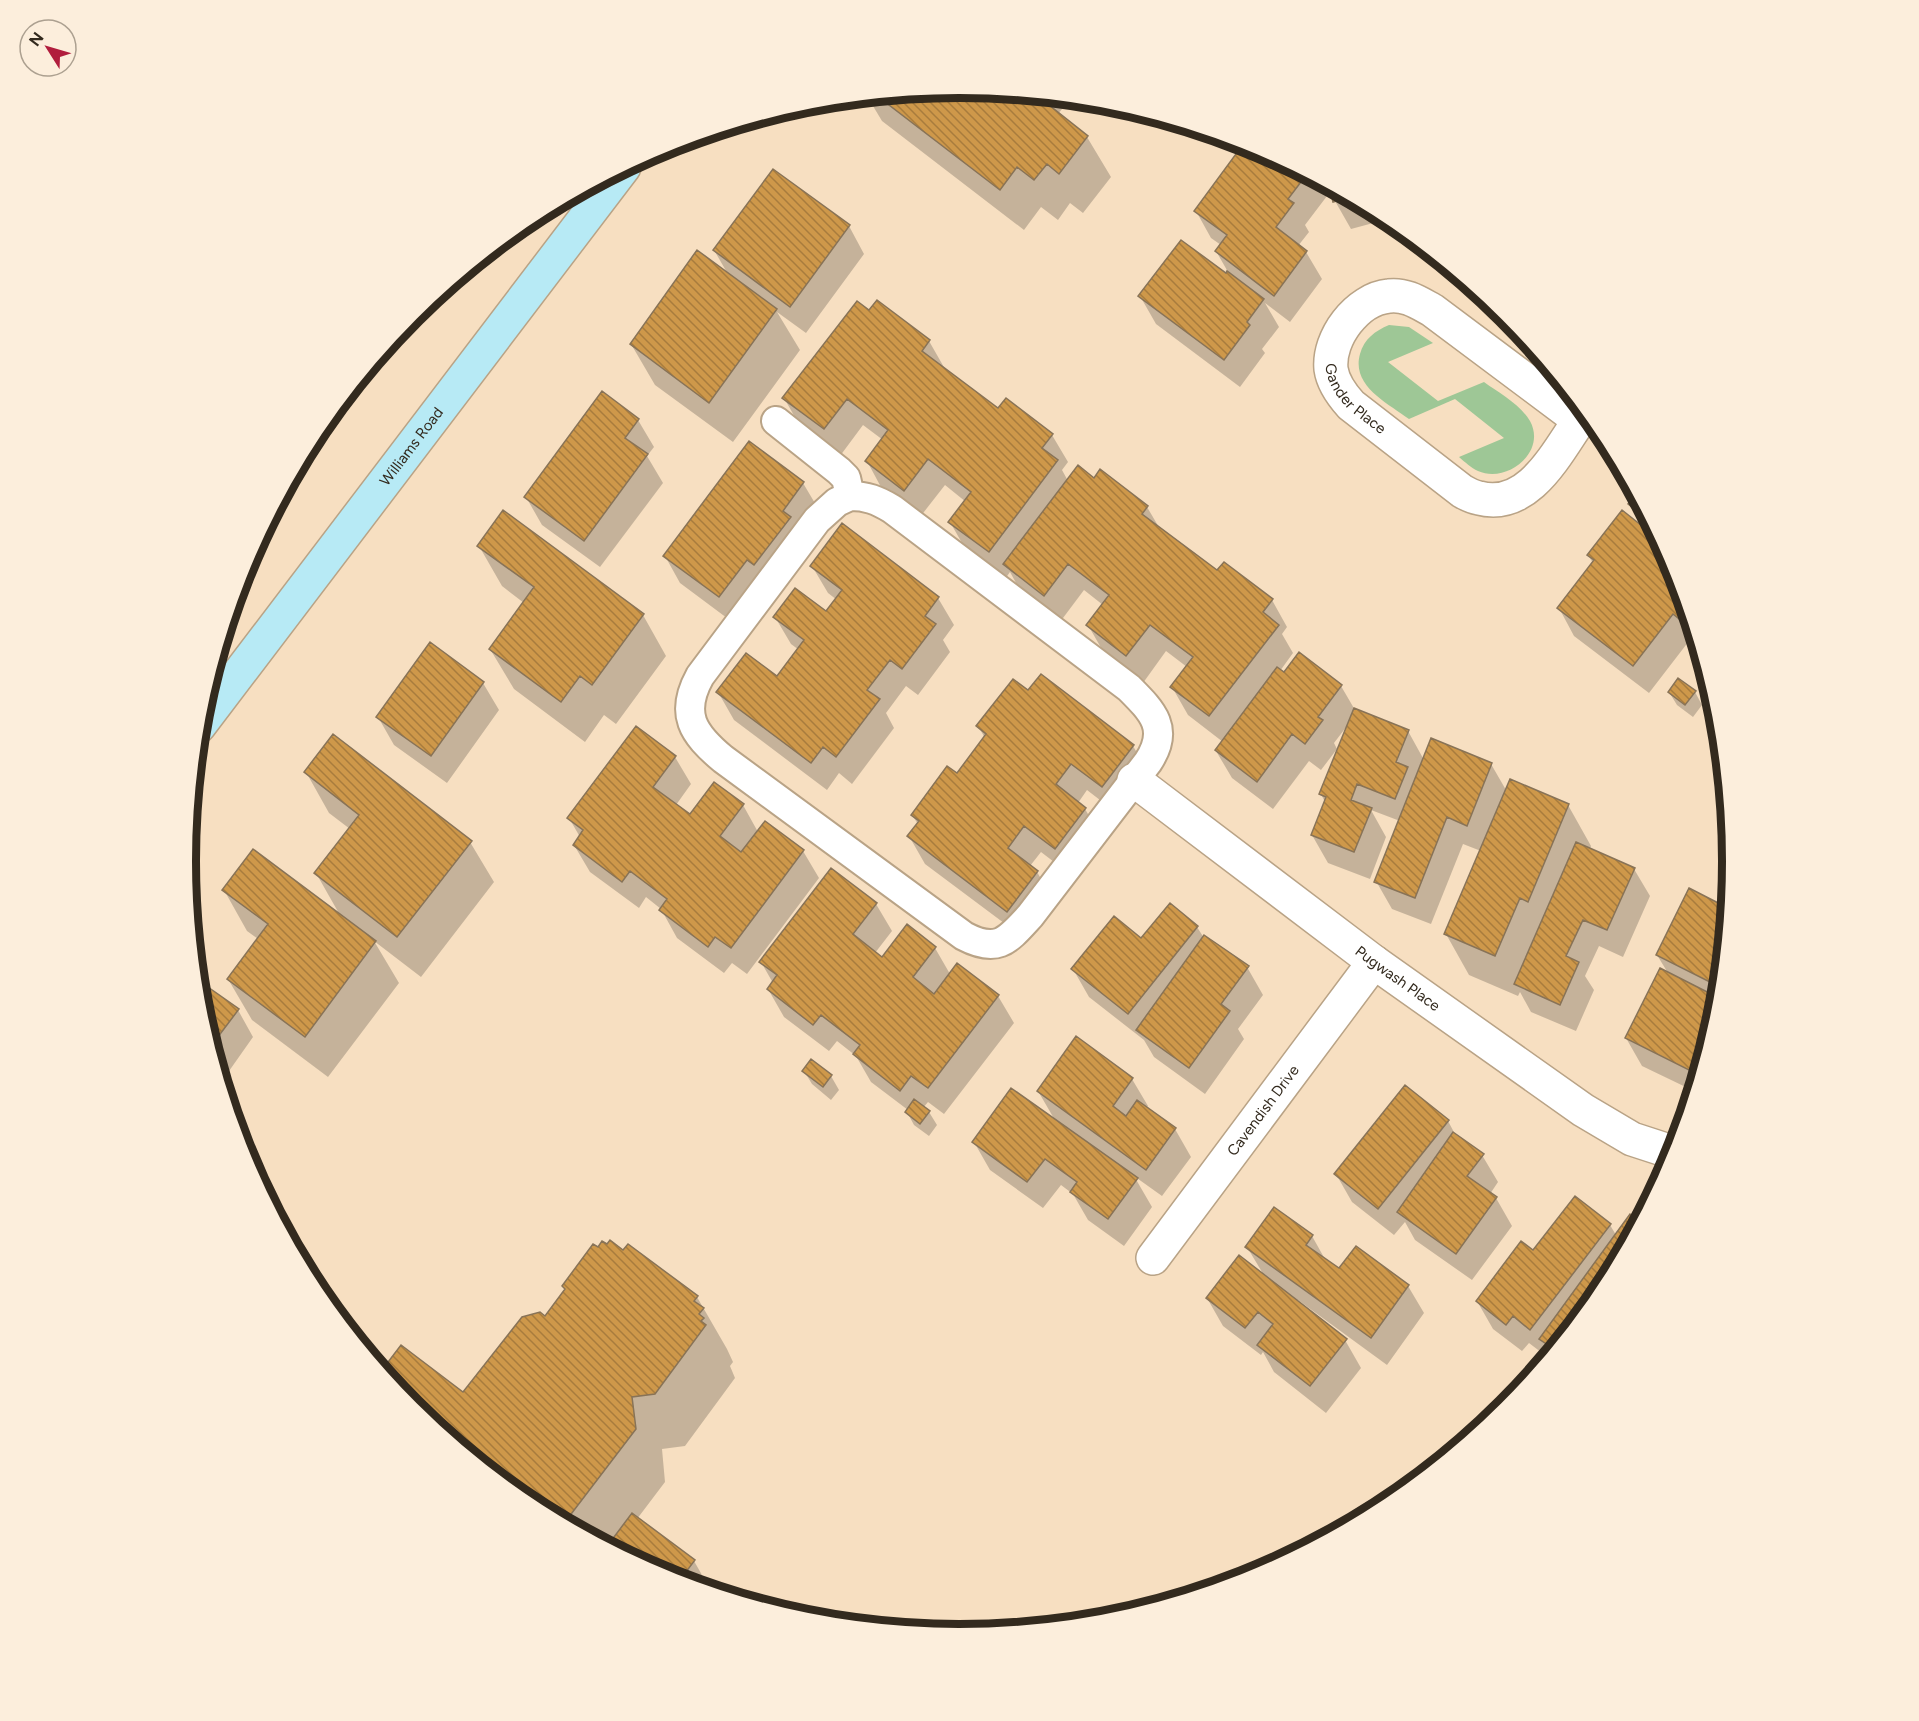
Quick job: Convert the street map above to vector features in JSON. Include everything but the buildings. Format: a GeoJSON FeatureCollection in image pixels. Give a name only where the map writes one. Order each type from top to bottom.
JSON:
{"type":"FeatureCollection","features":[{"type":"Feature","properties":{"kind":"street","name":"Williams Road"},"geometry":{"type":"LineString","coordinates":[[212,709],[614,181]]}},
{"type":"Feature","properties":{"kind":"street","name":"Gander Place"},"geometry":{"type":"LineString","coordinates":[[1575,411],[1432,310],[1407,297],[1389,296],[1370,302],[1354,314],[1333,348],[1331,370],[1339,390],[1351,405],[1462,491],[1480,499],[1499,500],[1517,495],[1530,487],[1581,419]]}},
{"type":"Feature","properties":{"kind":"street","name":"Pugwash Place"},"geometry":{"type":"LineString","coordinates":[[1134,780],[1374,962],[1582,1110],[1632,1139],[1665,1150]]}},
{"type":"Feature","properties":{"kind":"street","name":"Cavendish Drive"},"geometry":{"type":"LineString","coordinates":[[1153,1258],[1374,962]]}},
{"type":"Feature","properties":{"kind":"lane"},"geometry":{"type":"LineString","coordinates":[[776,421],[846,478],[850,496]]}},
{"type":"Feature","properties":{"kind":"lane"},"geometry":{"type":"LineString","coordinates":[[850,496],[865,496],[878,500],[892,509],[1129,687],[1153,714],[1159,732],[1155,751],[1134,780],[1030,916],[1008,938],[997,944],[986,945],[964,936],[708,747],[693,726],[690,703],[693,689],[700,676],[817,520],[837,502],[850,496]]}},
{"type":"Feature","properties":{"kind":"green space"},"geometry":{"type":"Polygon","coordinates":[[[1389,325],[1409,327],[1433,343],[1388,362],[1438,401],[1484,382],[1521,409],[1530,421],[1534,433],[1529,454],[1521,463],[1501,473],[1489,474],[1475,470],[1459,457],[1504,438],[1455,399],[1409,419],[1373,392],[1361,375],[1360,354],[1364,344],[1371,336],[1389,325]]]}}]}
